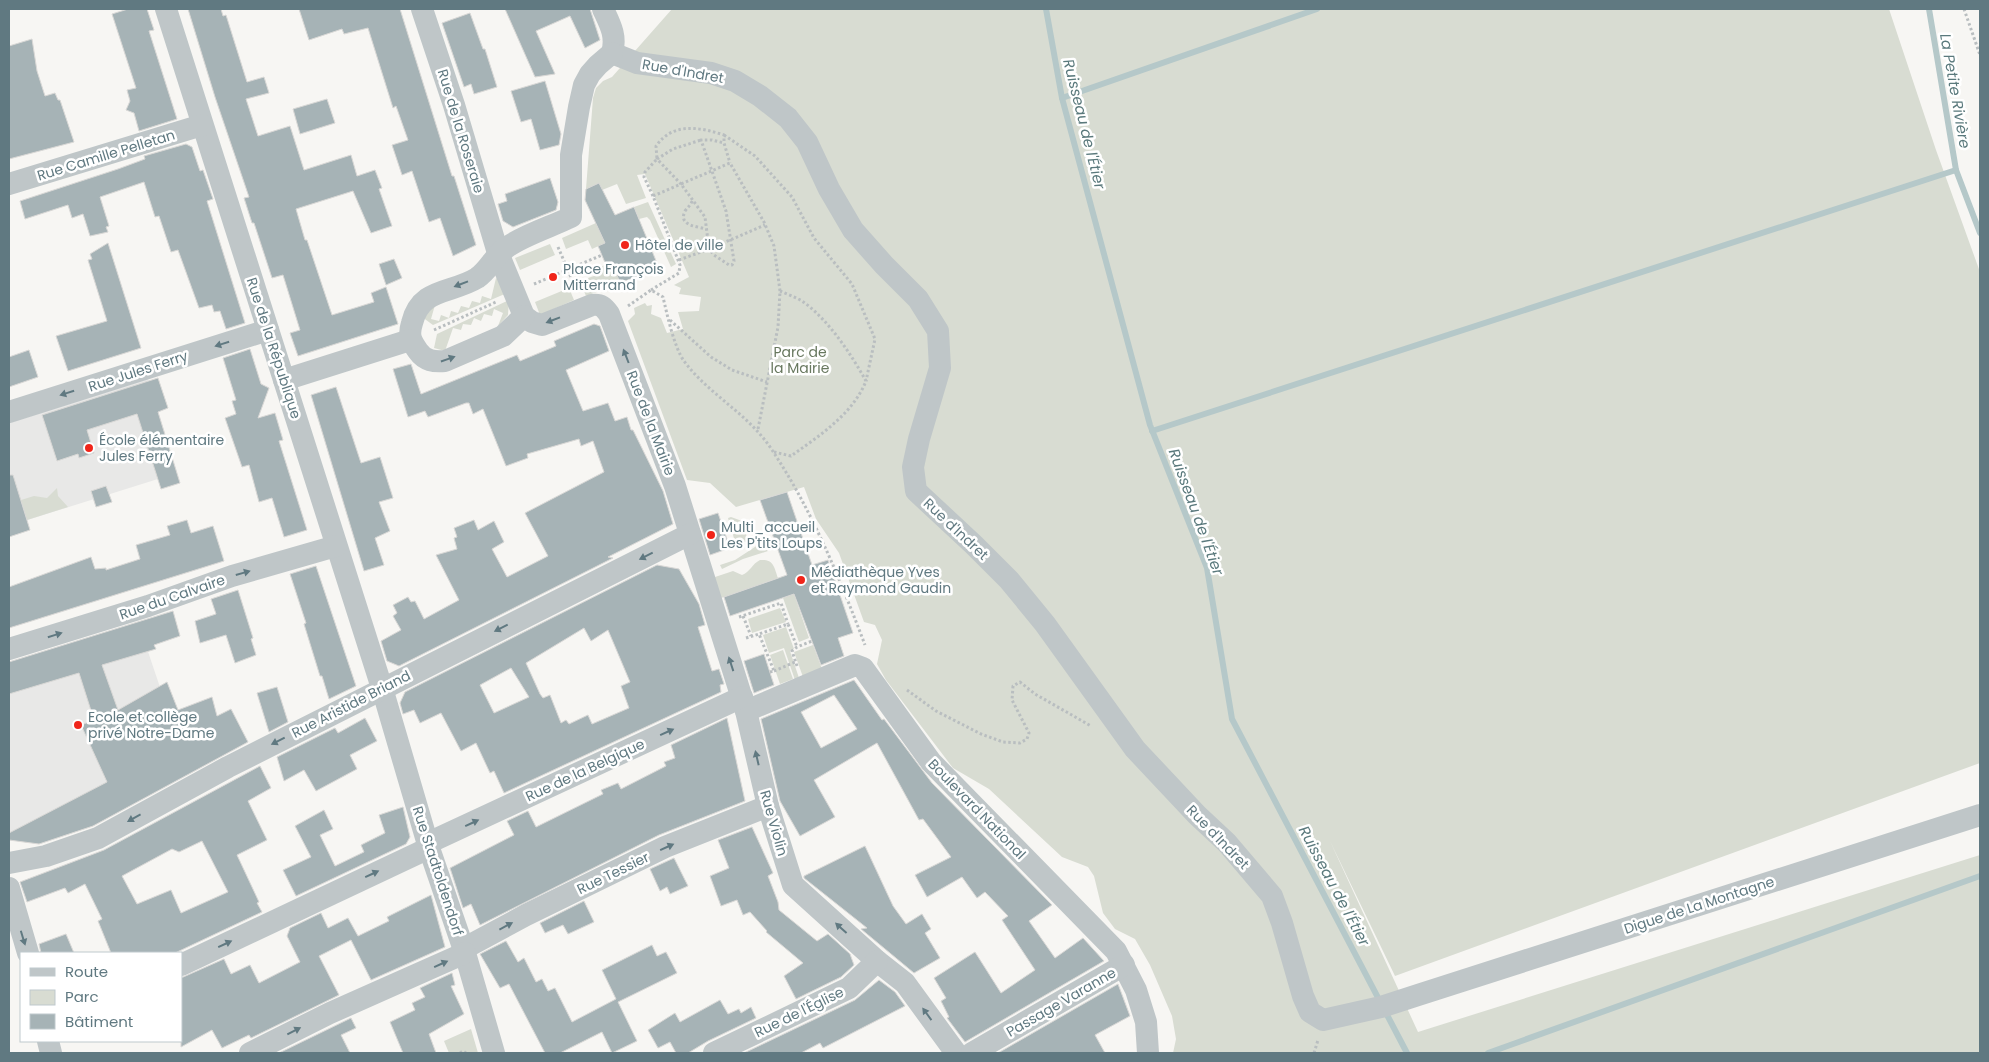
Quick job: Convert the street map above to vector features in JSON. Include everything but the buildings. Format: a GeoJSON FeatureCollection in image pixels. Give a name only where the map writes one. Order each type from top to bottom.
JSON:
{"type":"FeatureCollection","features":[{"type":"Feature","properties":{"kind":"street","name":"Rue de la République"},"geometry":{"type":"LineString","coordinates":[[166,9],[382,688]]}},
{"type":"Feature","properties":{"kind":"street","name":"Rue de la Roseraie"},"geometry":{"type":"LineString","coordinates":[[422,9],[454,105],[498,253]]}},
{"type":"Feature","properties":{"kind":"street"},"geometry":{"type":"LineString","coordinates":[[524,316],[503,336],[445,361],[435,362],[428,360],[420,354],[410,340],[413,319],[420,304],[434,294],[477,278],[498,253],[508,246],[571,217],[572,155],[580,100],[584,85],[590,74],[612,54],[615,43],[613,31],[603,9]]}},
{"type":"Feature","properties":{"kind":"street","name":"Rue d'Indret"},"geometry":{"type":"LineString","coordinates":[[612,54],[637,63],[710,73],[735,81],[760,96],[788,118],[807,142],[829,189],[853,230],[918,299],[938,331],[940,368],[926,411],[913,467],[916,491],[1009,580],[1045,624],[1135,750],[1196,815],[1227,843],[1272,896],[1282,923],[1303,996],[1310,1012],[1323,1020],[1418,996]]}},
{"type":"Feature","properties":{"kind":"street","name":"Rue Camille Pelletan"},"geometry":{"type":"LineString","coordinates":[[9,184],[202,125]]}},
{"type":"Feature","properties":{"kind":"street"},"geometry":{"type":"LineString","coordinates":[[498,253],[524,316],[532,322],[542,324],[597,304],[605,308],[609,314]]}},
{"type":"Feature","properties":{"kind":"street","name":"Rue de la Mairie"},"geometry":{"type":"LineString","coordinates":[[609,314],[675,486],[690,534]]}},
{"type":"Feature","properties":{"kind":"street","name":"Rue Jules Ferry"},"geometry":{"type":"LineString","coordinates":[[9,412],[268,330]]}},
{"type":"Feature","properties":{"kind":"street"},"geometry":{"type":"LineString","coordinates":[[284,380],[410,340]]}},
{"type":"Feature","properties":{"kind":"street","name":"Rue Violin"},"geometry":{"type":"LineString","coordinates":[[690,534],[744,704],[768,806],[793,885],[877,961],[905,983],[956,1053]]}},
{"type":"Feature","properties":{"kind":"street","name":"Rue Aristide Briand"},"geometry":{"type":"LineString","coordinates":[[9,863],[46,856],[98,838],[228,767],[690,534]]}},
{"type":"Feature","properties":{"kind":"street","name":"Rue du Calvaire"},"geometry":{"type":"LineString","coordinates":[[9,650],[148,606],[232,576],[336,546]]}},
{"type":"Feature","properties":{"kind":"street"},"geometry":{"type":"LineString","coordinates":[[744,704],[855,665],[863,668]]}},
{"type":"Feature","properties":{"kind":"street","name":"Boulevard National"},"geometry":{"type":"LineString","coordinates":[[863,668],[931,762],[1116,951],[1136,990],[1146,1022],[1148,1053]]}},
{"type":"Feature","properties":{"kind":"street","name":"Rue Stadtoldendorf"},"geometry":{"type":"LineString","coordinates":[[382,688],[428,845],[464,951],[494,1053]]}},
{"type":"Feature","properties":{"kind":"street","name":"Rue de la Belgique"},"geometry":{"type":"LineString","coordinates":[[182,965],[428,845],[744,704]]}},
{"type":"Feature","properties":{"kind":"street","name":"Rue Tessier"},"geometry":{"type":"LineString","coordinates":[[250,1053],[330,1013],[464,951],[526,915],[665,847],[768,806]]}},
{"type":"Feature","properties":{"kind":"street","name":"Digue de La Montagne"},"geometry":{"type":"LineString","coordinates":[[1418,996],[1980,815]]}},
{"type":"Feature","properties":{"kind":"street"},"geometry":{"type":"LineString","coordinates":[[9,888],[28,952]]}},
{"type":"Feature","properties":{"kind":"street","name":"Rue de l'Église"},"geometry":{"type":"LineString","coordinates":[[714,1053],[848,988],[877,961]]}},
{"type":"Feature","properties":{"kind":"street","name":"Passage Varanne"},"geometry":{"type":"LineString","coordinates":[[972,1053],[1124,965]]}},
{"type":"Feature","properties":{"kind":"path"},"geometry":{"type":"LineString","coordinates":[[1964,9],[1980,55]]}},
{"type":"Feature","properties":{"kind":"path"},"geometry":{"type":"LineString","coordinates":[[701,140],[726,212],[732,239],[734,261],[732,265],[729,266],[709,249],[705,217],[700,208],[692,201],[681,184],[657,159],[656,146],[662,138],[670,133],[688,128],[701,128],[724,135],[755,156],[792,197],[814,238],[852,284],[875,339],[862,392],[848,411],[815,439],[791,456],[773,451]]}},
{"type":"Feature","properties":{"kind":"path"},"geometry":{"type":"LineString","coordinates":[[724,135],[724,143],[730,163],[765,225],[776,251],[780,291],[778,327],[758,430]]}},
{"type":"Feature","properties":{"kind":"path"},"geometry":{"type":"LineString","coordinates":[[609,314],[629,305],[678,273],[679,260],[644,177],[646,172],[657,159],[673,149],[701,140],[724,143]]}},
{"type":"Feature","properties":{"kind":"path"},"geometry":{"type":"LineString","coordinates":[[653,196],[730,163]]}},
{"type":"Feature","properties":{"kind":"path"},"geometry":{"type":"LineString","coordinates":[[692,201],[685,212],[684,221],[688,225],[705,229]]}},
{"type":"Feature","properties":{"kind":"path"},"geometry":{"type":"LineString","coordinates":[[679,260],[765,225]]}},
{"type":"Feature","properties":{"kind":"path"},"geometry":{"type":"LineString","coordinates":[[560,252],[574,284]]}},
{"type":"Feature","properties":{"kind":"path"},"geometry":{"type":"LineString","coordinates":[[652,290],[663,297],[668,319],[683,360],[701,380],[758,430],[773,451],[812,521],[851,609],[865,645],[863,668]]}},
{"type":"Feature","properties":{"kind":"path"},"geometry":{"type":"LineString","coordinates":[[780,291],[802,301],[820,318],[851,355],[866,381]]}},
{"type":"Feature","properties":{"kind":"path"},"geometry":{"type":"LineString","coordinates":[[668,319],[711,358],[732,370],[766,382]]}},
{"type":"Feature","properties":{"kind":"path"},"geometry":{"type":"LineString","coordinates":[[718,624],[744,616],[780,601],[797,647]]}},
{"type":"Feature","properties":{"kind":"path"},"geometry":{"type":"LineString","coordinates":[[744,616],[751,636]]}},
{"type":"Feature","properties":{"kind":"path"},"geometry":{"type":"LineString","coordinates":[[788,624],[759,634],[772,672],[795,662]]}},
{"type":"Feature","properties":{"kind":"path"},"geometry":{"type":"LineString","coordinates":[[798,669],[792,651],[812,641]]}},
{"type":"Feature","properties":{"kind":"path"},"geometry":{"type":"LineString","coordinates":[[901,685],[936,711],[981,734],[1003,742],[1020,743],[1027,739],[1029,733],[1012,700],[1013,686],[1020,682],[1034,694],[1094,728]]}},
{"type":"Feature","properties":{"kind":"path"},"geometry":{"type":"LineString","coordinates":[[460,1053],[463,1051],[466,1053]]}},
{"type":"Feature","properties":{"kind":"shaded area","name":"École élémentaire Jules Ferry"},"geometry":{"type":"Polygon","coordinates":[[[148,379],[177,473],[21,522],[9,482],[9,423],[148,379]]]}},
{"type":"Feature","properties":{"kind":"shaded area","name":"Ecole et collège privé Notre-Dame"},"geometry":{"type":"Polygon","coordinates":[[[138,622],[169,714],[151,791],[62,836],[42,843],[27,843],[9,838],[9,662],[138,622]]]}},
{"type":"Feature","properties":{"kind":"green space","name":"Parc de la Mairie"},"geometry":{"type":"Polygon","coordinates":[[[672,9],[1889,9],[1936,150],[1980,272],[1980,763],[1395,976],[1330,841],[1418,1032],[1980,855],[1980,1053],[1173,1053],[1176,1039],[1172,1016],[1150,965],[1135,939],[1115,929],[1103,913],[1094,876],[1088,867],[1062,857],[989,789],[953,768],[886,680],[877,664],[882,640],[875,625],[864,622],[839,553],[816,519],[804,487],[736,507],[710,483],[687,480],[628,321],[635,314],[634,308],[645,303],[647,306],[652,305],[651,314],[661,318],[667,333],[683,329],[678,312],[699,311],[701,297],[679,294],[681,288],[674,285],[689,277],[645,174],[637,175],[646,198],[626,204],[617,184],[602,190],[599,183],[586,189],[593,98],[596,88],[603,81],[612,77],[672,9]]]}},
{"type":"Feature","properties":{"kind":"green space"},"geometry":{"type":"Polygon","coordinates":[[[648,202],[676,264],[671,267],[650,220],[647,217],[639,219],[634,207],[648,202]]]}},
{"type":"Feature","properties":{"kind":"green space"},"geometry":{"type":"Polygon","coordinates":[[[596,223],[605,243],[592,249],[588,240],[566,249],[562,238],[596,223]]]}},
{"type":"Feature","properties":{"kind":"green space"},"geometry":{"type":"Polygon","coordinates":[[[550,244],[555,255],[520,270],[515,258],[550,244]]]}},
{"type":"Feature","properties":{"kind":"green space"},"geometry":{"type":"Polygon","coordinates":[[[612,262],[620,283],[586,296],[580,281],[602,273],[600,267],[612,262]]]}},
{"type":"Feature","properties":{"kind":"green space"},"geometry":{"type":"Polygon","coordinates":[[[496,278],[507,293],[433,325],[422,317],[435,305],[431,319],[439,321],[441,315],[449,318],[451,311],[458,313],[461,306],[469,308],[472,301],[480,303],[482,296],[491,299],[496,278]]]}},
{"type":"Feature","properties":{"kind":"green space"},"geometry":{"type":"Polygon","coordinates":[[[569,288],[574,300],[540,315],[535,302],[569,288]]]}},
{"type":"Feature","properties":{"kind":"green space"},"geometry":{"type":"Polygon","coordinates":[[[509,300],[508,315],[498,326],[503,313],[494,309],[492,316],[484,314],[481,321],[474,318],[471,325],[463,324],[461,330],[453,328],[445,351],[434,348],[437,334],[509,300]]]}},
{"type":"Feature","properties":{"kind":"green space"},"geometry":{"type":"Polygon","coordinates":[[[57,488],[58,496],[68,507],[27,520],[21,500],[34,496],[47,498],[57,488]]]}},
{"type":"Feature","properties":{"kind":"green space"},"geometry":{"type":"Polygon","coordinates":[[[731,517],[742,521],[748,541],[736,545],[728,518],[731,517]]]}},
{"type":"Feature","properties":{"kind":"green space"},"geometry":{"type":"Polygon","coordinates":[[[758,545],[768,551],[743,559],[722,569],[720,565],[735,560],[758,545]]]}},
{"type":"Feature","properties":{"kind":"green space"},"geometry":{"type":"Polygon","coordinates":[[[760,560],[771,562],[778,578],[718,599],[712,578],[733,571],[742,575],[760,560]]]}},
{"type":"Feature","properties":{"kind":"green space"},"geometry":{"type":"Polygon","coordinates":[[[794,594],[809,638],[799,642],[783,598],[794,594]]]}},
{"type":"Feature","properties":{"kind":"green space"},"geometry":{"type":"Polygon","coordinates":[[[780,608],[786,622],[752,633],[748,619],[780,608]]]}},
{"type":"Feature","properties":{"kind":"green space"},"geometry":{"type":"Polygon","coordinates":[[[786,627],[794,649],[790,651],[799,678],[795,680],[784,648],[769,653],[763,635],[786,627]]]}},
{"type":"Feature","properties":{"kind":"green space"},"geometry":{"type":"Polygon","coordinates":[[[813,645],[822,669],[803,677],[794,652],[813,645]]]}},
{"type":"Feature","properties":{"kind":"green space"},"geometry":{"type":"Polygon","coordinates":[[[783,650],[793,679],[780,684],[770,655],[783,650]]]}},
{"type":"Feature","properties":{"kind":"green space"},"geometry":{"type":"Polygon","coordinates":[[[471,1029],[478,1053],[449,1053],[444,1041],[471,1029]]]}},
{"type":"Feature","properties":{"kind":"waterway","name":"Ruisseau de l'Étier"},"geometry":{"type":"LineString","coordinates":[[1046,9],[1062,98],[1150,425],[1207,568],[1232,719],[1407,1053]]}},
{"type":"Feature","properties":{"kind":"waterway"},"geometry":{"type":"LineString","coordinates":[[1062,98],[1317,9]]}},
{"type":"Feature","properties":{"kind":"waterway","name":"La Petite Rivière"},"geometry":{"type":"LineString","coordinates":[[1929,9],[1956,170],[1980,233]]}},
{"type":"Feature","properties":{"kind":"waterway"},"geometry":{"type":"LineString","coordinates":[[1152,431],[1956,170]]}},
{"type":"Feature","properties":{"kind":"waterway"},"geometry":{"type":"LineString","coordinates":[[1488,1053],[1980,876]]}},
{"type":"Feature","properties":{"kind":"place","name":"Hôtel de ville"},"geometry":{"type":"Point","coordinates":[625,245]}},
{"type":"Feature","properties":{"kind":"place","name":"Place François Mitterrand"},"geometry":{"type":"Point","coordinates":[553,277]}},
{"type":"Feature","properties":{"kind":"place","name":"École élémentaire Jules Ferry"},"geometry":{"type":"Point","coordinates":[89,448]}},
{"type":"Feature","properties":{"kind":"place","name":"Multi_accueil Les P'tits Loups"},"geometry":{"type":"Point","coordinates":[711,535]}},
{"type":"Feature","properties":{"kind":"place","name":"Médiathèque Yves et Raymond Gaudin"},"geometry":{"type":"Point","coordinates":[801,580]}},
{"type":"Feature","properties":{"kind":"place","name":"Ecole et collège privé Notre-Dame"},"geometry":{"type":"Point","coordinates":[78,725]}}]}
